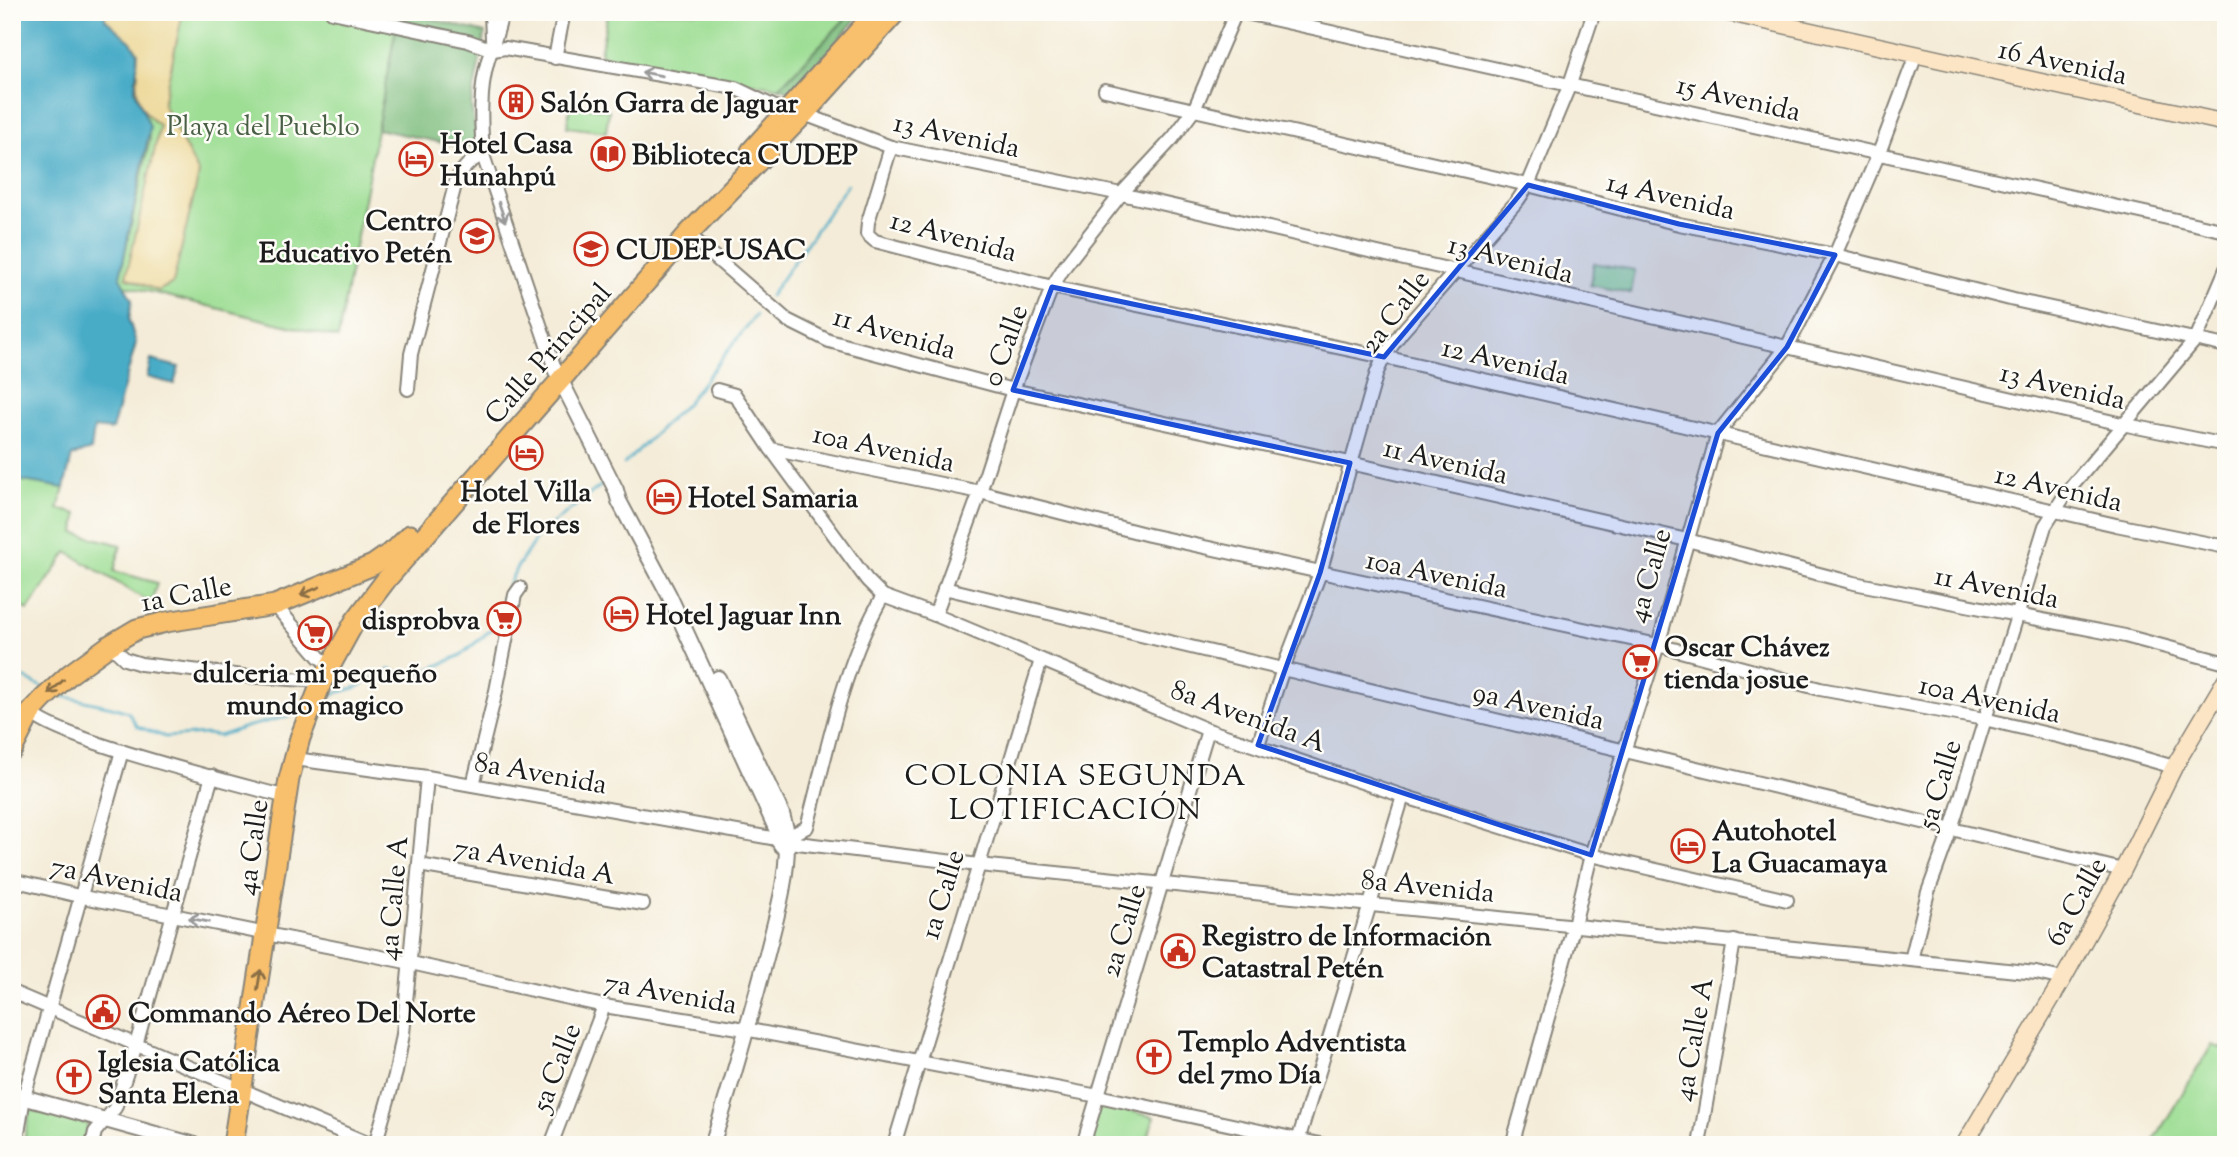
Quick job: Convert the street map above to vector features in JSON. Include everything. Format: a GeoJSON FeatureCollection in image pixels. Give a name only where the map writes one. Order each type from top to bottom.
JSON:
{"type":"FeatureCollection","features":[{"type":"Feature","properties":{"kind":"main road","name":"Calle Principal"},"geometry":{"type":"LineString","coordinates":[[380,572],[396,549],[688,234],[796,113],[877,12]]}},
{"type":"Feature","properties":{"kind":"main road","name":"Calle Principal"},"geometry":{"type":"LineString","coordinates":[[557,375],[796,113],[896,12]]}},
{"type":"Feature","properties":{"kind":"main road","name":"16 Avenida"},"geometry":{"type":"LineString","coordinates":[[1725,12],[2226,123]]}},
{"type":"Feature","properties":{"kind":"main road","name":"1a Calle"},"geometry":{"type":"LineString","coordinates":[[12,750],[31,712],[70,674],[137,629],[275,605],[380,572]]}},
{"type":"Feature","properties":{"kind":"main road","name":"4a Calle"},"geometry":{"type":"LineString","coordinates":[[233,1145],[286,797],[295,759],[326,673],[380,572]]}},
{"type":"Feature","properties":{"kind":"main road","name":"6a Calle"},"geometry":{"type":"LineString","coordinates":[[1964,1145],[2063,979],[2123,870],[2174,767],[2226,679]]}},
{"type":"Feature","properties":{"kind":"street","name":"13 Avenida"},"geometry":{"type":"LineString","coordinates":[[332,12],[467,41],[493,50],[505,48],[736,88],[891,148],[1121,194],[1456,270],[1538,292],[2226,445]]}},
{"type":"Feature","properties":{"kind":"street"},"geometry":{"type":"LineString","coordinates":[[491,12],[493,50]]}},
{"type":"Feature","properties":{"kind":"street"},"geometry":{"type":"LineString","coordinates":[[502,12],[488,62],[483,95],[483,155],[557,375],[617,490],[626,498],[679,595],[782,814],[784,840],[776,883],[743,1029],[712,1145]]}},
{"type":"Feature","properties":{"kind":"street"},"geometry":{"type":"LineString","coordinates":[[555,58],[564,12]]}},
{"type":"Feature","properties":{"kind":"street","name":"15 Avenida"},"geometry":{"type":"LineString","coordinates":[[1238,12],[2226,231]]}},
{"type":"Feature","properties":{"kind":"street","name":"0 Calle"},"geometry":{"type":"LineString","coordinates":[[935,615],[980,492],[1013,390],[1052,287],[1121,194],[1173,138],[1194,110],[1238,12]]}},
{"type":"Feature","properties":{"kind":"street","name":"2a Calle"},"geometry":{"type":"LineString","coordinates":[[1258,745],[1283,669],[1320,573],[1377,372],[1401,333],[1518,200],[1528,185],[1570,85],[1594,12]]}},
{"type":"Feature","properties":{"kind":"street","name":"4a Calle"},"geometry":{"type":"LineString","coordinates":[[1511,1145],[1574,925],[1591,855],[1658,645],[1718,433],[1787,347],[1835,255],[1879,153],[1916,55]]}},
{"type":"Feature","properties":{"kind":"street","name":"14 Avenida"},"geometry":{"type":"LineString","coordinates":[[1105,90],[1528,185],[1679,224],[1835,255],[2014,300],[2226,346]]}},
{"type":"Feature","properties":{"kind":"street","name":"12 Avenida"},"geometry":{"type":"LineString","coordinates":[[891,148],[868,222],[867,234],[875,241],[1052,287],[1384,357],[2054,512],[2226,547]]}},
{"type":"Feature","properties":{"kind":"street"},"geometry":{"type":"LineString","coordinates":[[408,390],[411,354],[456,181],[471,160],[483,155]]}},
{"type":"Feature","properties":{"kind":"street","name":"11 Avenida"},"geometry":{"type":"LineString","coordinates":[[688,234],[787,320],[829,341],[1013,390],[1687,540],[1854,583],[2125,636],[2226,663]]}},
{"type":"Feature","properties":{"kind":"street","name":"5a Calle"},"geometry":{"type":"LineString","coordinates":[[1912,960],[1928,892],[2020,614],[2045,526],[2067,492],[2196,339],[2226,269]]}},
{"type":"Feature","properties":{"kind":"street","name":"10a Avenida"},"geometry":{"type":"LineString","coordinates":[[717,390],[735,395],[771,449],[980,492],[1149,535],[1658,645],[1821,689],[1984,719],[2108,748],[2174,767]]}},
{"type":"Feature","properties":{"kind":"street","name":"8a Avenida A"},"geometry":{"type":"LineString","coordinates":[[771,449],[867,580],[883,596],[935,615],[1208,730],[1403,796],[1591,855],[1787,900]]}},
{"type":"Feature","properties":{"kind":"street"},"geometry":{"type":"LineString","coordinates":[[473,785],[496,691],[515,595],[520,588]]}},
{"type":"Feature","properties":{"kind":"street","name":"9a Avenida"},"geometry":{"type":"LineString","coordinates":[[944,588],[2123,870]]}},
{"type":"Feature","properties":{"kind":"street"},"geometry":{"type":"LineString","coordinates":[[784,840],[807,827],[849,673],[869,620],[883,596]]}},
{"type":"Feature","properties":{"kind":"street"},"geometry":{"type":"LineString","coordinates":[[110,645],[125,659],[141,664],[243,676],[326,673],[319,657],[275,605]]}},
{"type":"Feature","properties":{"kind":"street","name":"1a Calle"},"geometry":{"type":"LineString","coordinates":[[894,1145],[1041,660]]}},
{"type":"Feature","properties":{"kind":"street"},"geometry":{"type":"LineString","coordinates":[[31,712],[36,719],[49,725],[122,751],[286,797]]}},
{"type":"Feature","properties":{"kind":"street","name":"2a Calle"},"geometry":{"type":"LineString","coordinates":[[1083,1145],[1208,730]]}},
{"type":"Feature","properties":{"kind":"street"},"geometry":{"type":"LineString","coordinates":[[16,1145],[20,1116],[18,1095],[51,1009],[122,751]]}},
{"type":"Feature","properties":{"kind":"street","name":"8a Avenida"},"geometry":{"type":"LineString","coordinates":[[295,759],[427,777],[784,840],[979,865],[1734,941],[2036,973],[2063,979]]}},
{"type":"Feature","properties":{"kind":"street"},"geometry":{"type":"LineString","coordinates":[[92,1145],[95,1132],[115,1108],[136,1045],[212,776]]}},
{"type":"Feature","properties":{"kind":"street","name":"4a Calle A"},"geometry":{"type":"LineString","coordinates":[[374,1145],[396,1072],[403,1034],[427,777]]}},
{"type":"Feature","properties":{"kind":"street"},"geometry":{"type":"LineString","coordinates":[[1297,1142],[1403,796]]}},
{"type":"Feature","properties":{"kind":"street","name":"7a Avenida A"},"geometry":{"type":"LineString","coordinates":[[419,865],[643,904]]}},
{"type":"Feature","properties":{"kind":"street","name":"7a Avenida"},"geometry":{"type":"LineString","coordinates":[[12,880],[83,897],[411,962],[604,1006],[743,1029],[1098,1096],[1297,1142],[1324,1145]]}},
{"type":"Feature","properties":{"kind":"street","name":"4a Calle A"},"geometry":{"type":"LineString","coordinates":[[1699,1145],[1734,941]]}},
{"type":"Feature","properties":{"kind":"street"},"geometry":{"type":"LineString","coordinates":[[12,992],[374,1145]]}},
{"type":"Feature","properties":{"kind":"street","name":"5a Calle"},"geometry":{"type":"LineString","coordinates":[[551,1145],[604,1006]]}},
{"type":"Feature","properties":{"kind":"street"},"geometry":{"type":"LineString","coordinates":[[704,1145],[743,1029]]}},
{"type":"Feature","properties":{"kind":"street"},"geometry":{"type":"LineString","coordinates":[[18,1095],[194,1145]]}},
{"type":"Feature","properties":{"kind":"street"},"geometry":{"type":"LineString","coordinates":[[12,1132],[20,1116]]}},
{"type":"Feature","properties":{"kind":"highlighted area"},"geometry":{"type":"Polygon","coordinates":[[[1528,185],[1679,224],[1835,255],[1787,347],[1718,433],[1591,855],[1258,745],[1320,573],[1350,463],[1013,390],[1052,287],[1384,357],[1528,185]]]}},
{"type":"Feature","properties":{"kind":"green space","name":"Playa del Pueblo"},"geometry":{"type":"Polygon","coordinates":[[[106,12],[399,12],[338,338],[122,285],[120,277],[150,138],[105,19],[106,12]]]}},
{"type":"Feature","properties":{"kind":"green space"},"geometry":{"type":"Polygon","coordinates":[[[399,12],[426,12],[428,18],[485,33],[471,106],[477,139],[467,148],[377,129],[399,12]]]}},
{"type":"Feature","properties":{"kind":"green space"},"geometry":{"type":"Polygon","coordinates":[[[608,12],[852,12],[779,88],[600,55],[608,12]]]}},
{"type":"Feature","properties":{"kind":"green space"},"geometry":{"type":"Polygon","coordinates":[[[852,12],[862,12],[794,92],[779,88],[852,12]]]}},
{"type":"Feature","properties":{"kind":"green space"},"geometry":{"type":"Polygon","coordinates":[[[570,105],[609,110],[606,132],[567,127],[570,105]]]}},
{"type":"Feature","properties":{"kind":"green space"},"geometry":{"type":"Polygon","coordinates":[[[1594,263],[1635,270],[1631,293],[1590,285],[1594,263]]]}},
{"type":"Feature","properties":{"kind":"green space"},"geometry":{"type":"Polygon","coordinates":[[[12,479],[64,488],[58,509],[77,514],[75,533],[121,545],[114,571],[157,583],[151,603],[67,552],[28,610],[12,601],[12,479]]]}},
{"type":"Feature","properties":{"kind":"green space"},"geometry":{"type":"Polygon","coordinates":[[[2212,1045],[2226,1050],[2226,1145],[2151,1145],[2212,1045]]]}},
{"type":"Feature","properties":{"kind":"green space"},"geometry":{"type":"Polygon","coordinates":[[[1107,1105],[1154,1117],[1146,1145],[1088,1145],[1098,1111],[1107,1105]]]}},
{"type":"Feature","properties":{"kind":"green space"},"geometry":{"type":"Polygon","coordinates":[[[30,1110],[88,1124],[83,1145],[23,1145],[30,1110]]]}},
{"type":"Feature","properties":{"kind":"sand"},"geometry":{"type":"Polygon","coordinates":[[[105,12],[183,12],[163,104],[199,174],[173,283],[158,291],[126,277],[160,126],[140,103],[138,73],[105,19],[105,12]]]}},
{"type":"Feature","properties":{"kind":"water"},"geometry":{"type":"Polygon","coordinates":[[[12,12],[105,12],[105,19],[131,42],[138,53],[135,91],[150,127],[120,277],[132,300],[129,320],[136,343],[112,430],[94,428],[91,450],[72,456],[64,488],[12,479],[12,12]]]}},
{"type":"Feature","properties":{"kind":"water"},"geometry":{"type":"Polygon","coordinates":[[[151,360],[179,367],[174,384],[147,377],[151,360]]]}},
{"type":"Feature","properties":{"kind":"waterway"},"geometry":{"type":"LineString","coordinates":[[770,296],[848,184]]}},
{"type":"Feature","properties":{"kind":"waterway"},"geometry":{"type":"LineString","coordinates":[[624,464],[686,404],[756,315]]}},
{"type":"Feature","properties":{"kind":"waterway"},"geometry":{"type":"LineString","coordinates":[[325,696],[358,687],[391,669],[410,673],[426,671],[461,655],[494,627],[501,601],[516,569],[539,534],[603,484]]}},
{"type":"Feature","properties":{"kind":"waterway"},"geometry":{"type":"LineString","coordinates":[[12,672],[42,687]]}},
{"type":"Feature","properties":{"kind":"waterway"},"geometry":{"type":"LineString","coordinates":[[62,696],[128,712],[137,726],[165,737],[206,734],[219,736],[302,710]]}},
{"type":"Feature","properties":{"kind":"place","name":"Salón Garra de Jaguar"},"geometry":{"type":"Point","coordinates":[516,102]}},
{"type":"Feature","properties":{"kind":"place","name":"Biblioteca CUDEP"},"geometry":{"type":"Point","coordinates":[608,154]}},
{"type":"Feature","properties":{"kind":"place","name":"Hotel Casa Hunahpú"},"geometry":{"type":"Point","coordinates":[416,159]}},
{"type":"Feature","properties":{"kind":"place","name":"Centro Educativo Petén"},"geometry":{"type":"Point","coordinates":[477,236]}},
{"type":"Feature","properties":{"kind":"place","name":"CUDEP-USAC"},"geometry":{"type":"Point","coordinates":[591,249]}},
{"type":"Feature","properties":{"kind":"place","name":"Hotel Villa de Flores"},"geometry":{"type":"Point","coordinates":[526,453]}},
{"type":"Feature","properties":{"kind":"place","name":"Hotel Samaria"},"geometry":{"type":"Point","coordinates":[664,497]}},
{"type":"Feature","properties":{"kind":"place","name":"Hotel Jaguar Inn"},"geometry":{"type":"Point","coordinates":[621,614]}},
{"type":"Feature","properties":{"kind":"place","name":"disprobva"},"geometry":{"type":"Point","coordinates":[504,619]}},
{"type":"Feature","properties":{"kind":"place","name":"dulceria mi pequeño mundo magico"},"geometry":{"type":"Point","coordinates":[315,633]}},
{"type":"Feature","properties":{"kind":"place","name":"Oscar Chávez tienda josue"},"geometry":{"type":"Point","coordinates":[1640,662]}},
{"type":"Feature","properties":{"kind":"place","name":"Autohotel La Guacamaya"},"geometry":{"type":"Point","coordinates":[1688,846]}},
{"type":"Feature","properties":{"kind":"place","name":"Registro de Información Catastral Petén"},"geometry":{"type":"Point","coordinates":[1178,951]}},
{"type":"Feature","properties":{"kind":"place","name":"Commando Aéreo Del Norte"},"geometry":{"type":"Point","coordinates":[103,1012]}},
{"type":"Feature","properties":{"kind":"place","name":"Templo Adventista del 7mo Día"},"geometry":{"type":"Point","coordinates":[1154,1057]}},
{"type":"Feature","properties":{"kind":"place","name":"Iglesia Católica Santa Elena"},"geometry":{"type":"Point","coordinates":[74,1077]}},
{"type":"Feature","properties":{"kind":"district","name":"COLONIA SEGUNDA LOTIFICACIÓN"},"geometry":{"type":"Point","coordinates":[1076,792]}}]}
